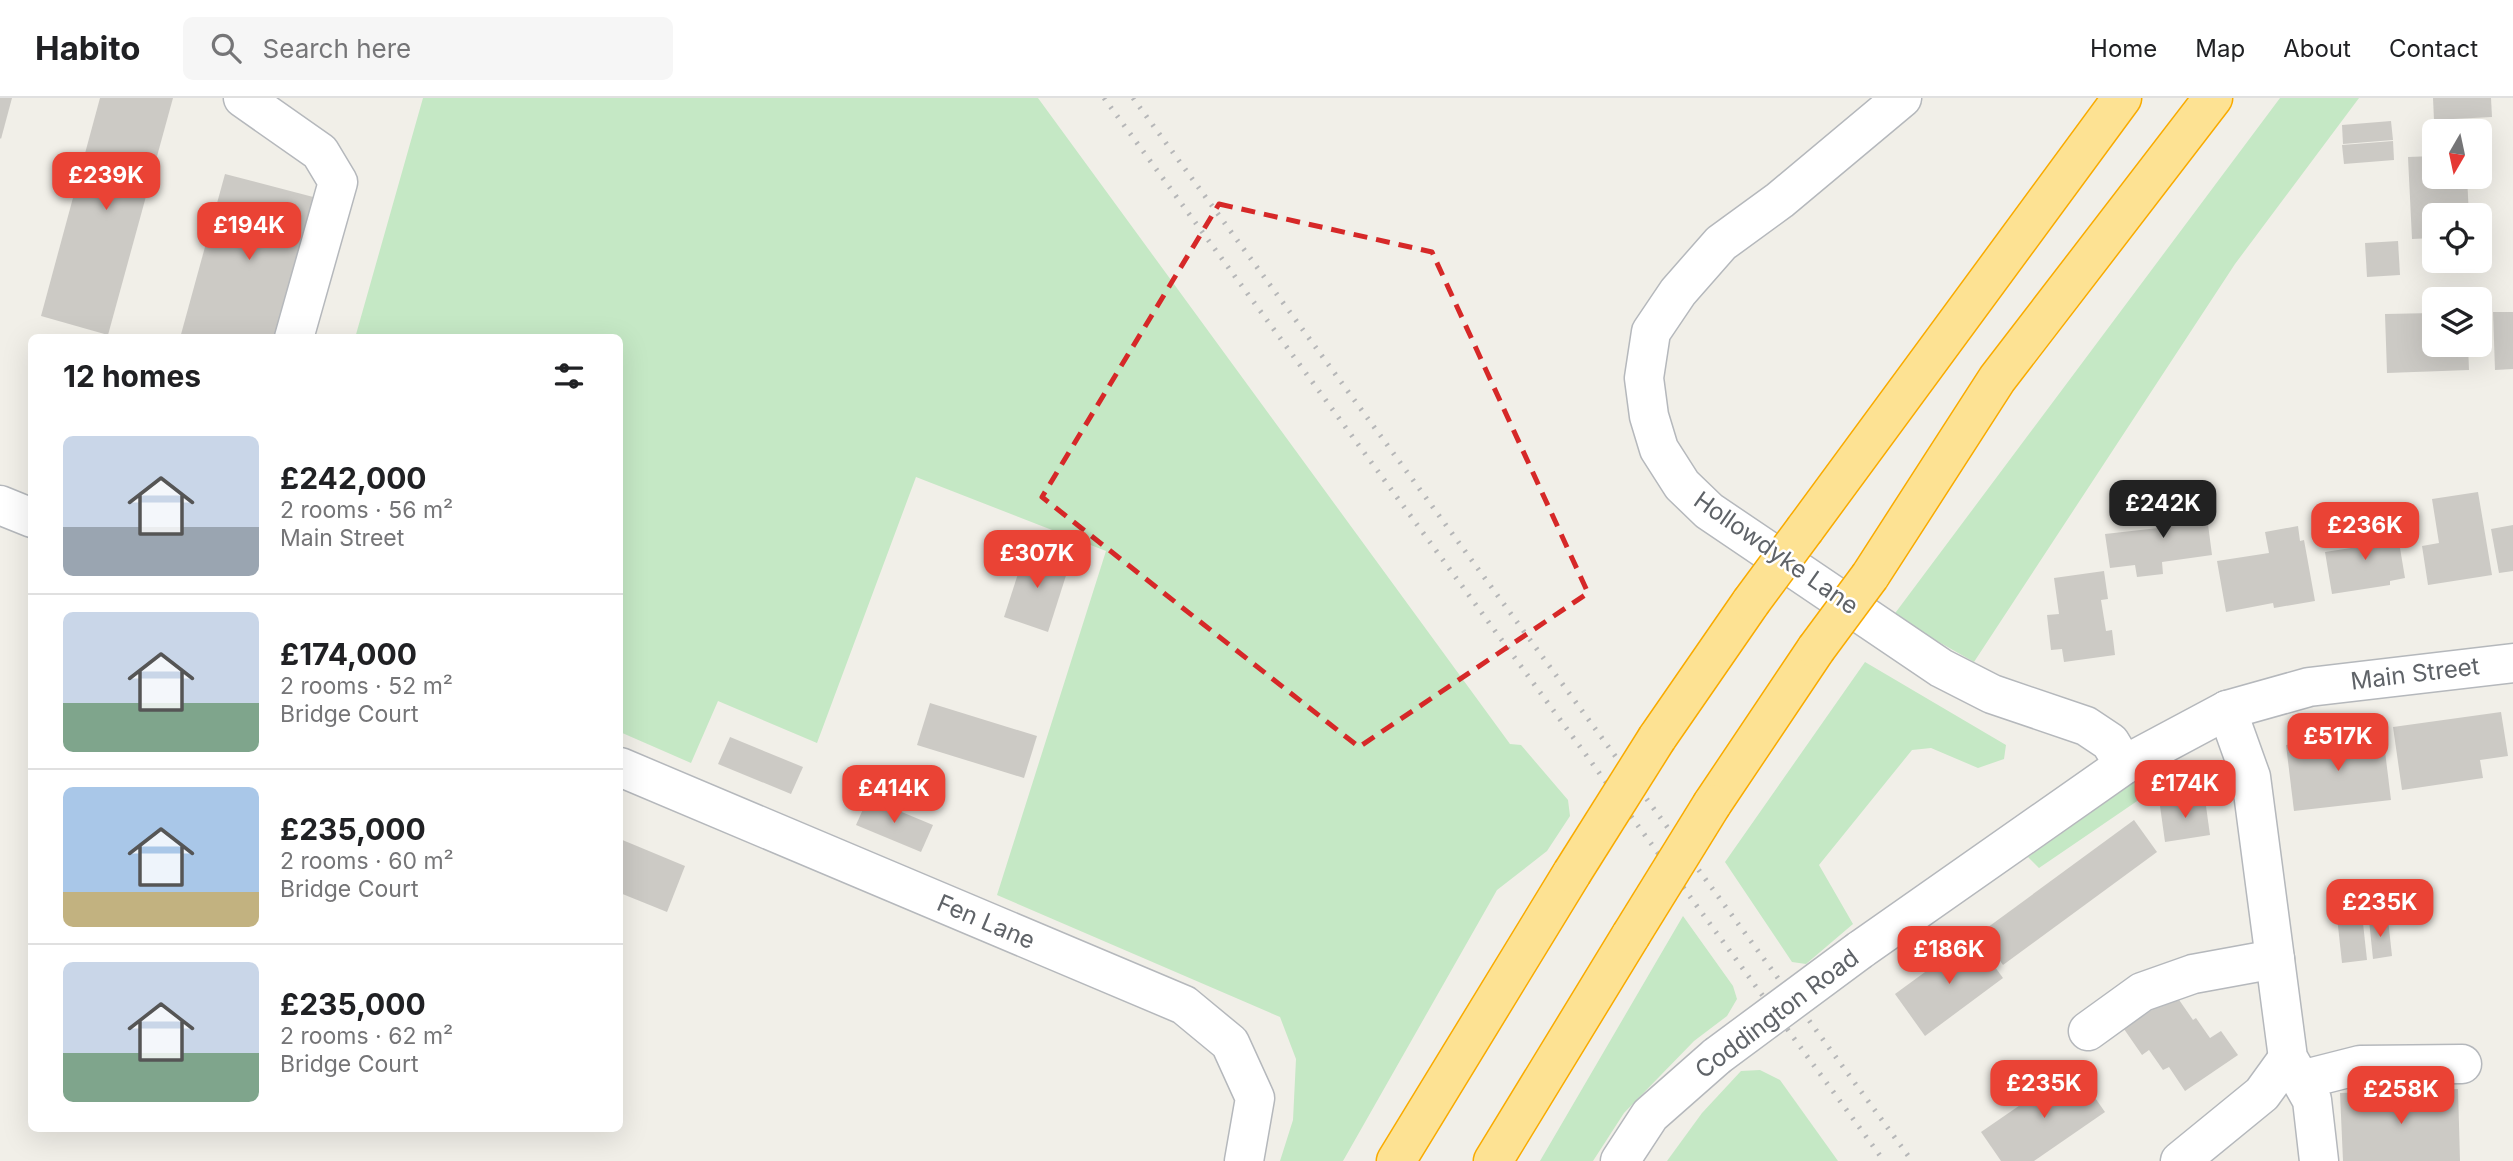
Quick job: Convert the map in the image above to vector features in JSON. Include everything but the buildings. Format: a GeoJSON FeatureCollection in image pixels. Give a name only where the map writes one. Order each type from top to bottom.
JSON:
{"type":"FeatureCollection","features":[{"type":"Feature","properties":{"kind":"highway"},"geometry":{"type":"LineString","coordinates":[[1396,1161],[1657,738],[1751,602],[2122,98]]}},
{"type":"Feature","properties":{"kind":"highway"},"geometry":{"type":"LineString","coordinates":[[1493,1161],[1712,804],[1816,649],[1871,576],[1997,379],[2213,98]]}},
{"type":"Feature","properties":{"kind":"street"},"geometry":{"type":"LineString","coordinates":[[243,98],[320,152],[338,182],[295,334]]}},
{"type":"Feature","properties":{"kind":"street","name":"Hollowdyke Lane"},"geometry":{"type":"LineString","coordinates":[[1902,98],[1780,200],[1721,243],[1678,292],[1651,332],[1644,378],[1649,415],[1659,449],[1682,485],[1720,518],[1941,668],[1992,694],[2086,726],[2110,742],[2124,765]]}},
{"type":"Feature","properties":{"kind":"street"},"geometry":{"type":"LineString","coordinates":[[0,505],[28,517]]}},
{"type":"Feature","properties":{"kind":"street","name":"Main Street"},"geometry":{"type":"LineString","coordinates":[[2124,765],[2227,710],[2309,687],[2513,663]]}},
{"type":"Feature","properties":{"kind":"street"},"geometry":{"type":"LineString","coordinates":[[2227,710],[2251,777],[2275,959],[2295,1069],[2312,1100],[2319,1161]]}},
{"type":"Feature","properties":{"kind":"street","name":"Coddington Road"},"geometry":{"type":"LineString","coordinates":[[1620,1161],[1650,1115],[1717,1056],[1860,950],[2124,765]]}},
{"type":"Feature","properties":{"kind":"street","name":"Fen Lane"},"geometry":{"type":"LineString","coordinates":[[623,768],[1184,1005],[1230,1043],[1255,1098],[1244,1161]]}},
{"type":"Feature","properties":{"kind":"street"},"geometry":{"type":"LineString","coordinates":[[2088,1031],[2142,992],[2193,974],[2275,959]]}},
{"type":"Feature","properties":{"kind":"street"},"geometry":{"type":"LineString","coordinates":[[2180,1161],[2295,1069],[2462,1064]]}},
{"type":"Feature","properties":{"kind":"highlighted area"},"geometry":{"type":"Polygon","coordinates":[[[1219,204],[1432,252],[1588,593],[1359,747],[1042,497],[1219,204]]]}},
{"type":"Feature","properties":{"kind":"green space"},"geometry":{"type":"Polygon","coordinates":[[[423,98],[1038,98],[1510,744],[1521,745],[1568,800],[1570,816],[1547,851],[1497,890],[1343,1161],[1280,1161],[1293,1120],[1296,1059],[1280,1017],[997,895],[1106,551],[916,477],[817,743],[718,701],[691,763],[623,733],[623,334],[356,334],[423,98]]]}},
{"type":"Feature","properties":{"kind":"green space"},"geometry":{"type":"Polygon","coordinates":[[[2280,98],[2359,98],[2235,264],[1974,662],[1893,616],[2280,98]]]}},
{"type":"Feature","properties":{"kind":"green space"},"geometry":{"type":"Polygon","coordinates":[[[1865,662],[2006,745],[2004,759],[1978,768],[1931,748],[1912,750],[1819,865],[1853,924],[1806,964],[1792,962],[1725,862],[1865,662]]]}},
{"type":"Feature","properties":{"kind":"green space"},"geometry":{"type":"Polygon","coordinates":[[[2170,757],[2173,765],[2193,761],[2203,771],[2165,782],[2039,868],[2028,857],[2170,757]]]}},
{"type":"Feature","properties":{"kind":"green space"},"geometry":{"type":"Polygon","coordinates":[[[1683,916],[1733,986],[1737,999],[1727,1016],[1694,1041],[1624,1113],[1593,1161],[1540,1161],[1683,916]]]}},
{"type":"Feature","properties":{"kind":"green space"},"geometry":{"type":"Polygon","coordinates":[[[1760,1070],[1780,1080],[1838,1161],[1667,1161],[1702,1113],[1741,1071],[1760,1070]]]}},
{"type":"Feature","properties":{"kind":"railway"},"geometry":{"type":"LineString","coordinates":[[1104,98],[1884,1161]]}},
{"type":"Feature","properties":{"kind":"railway"},"geometry":{"type":"LineString","coordinates":[[1133,98],[1912,1161]]}}]}
